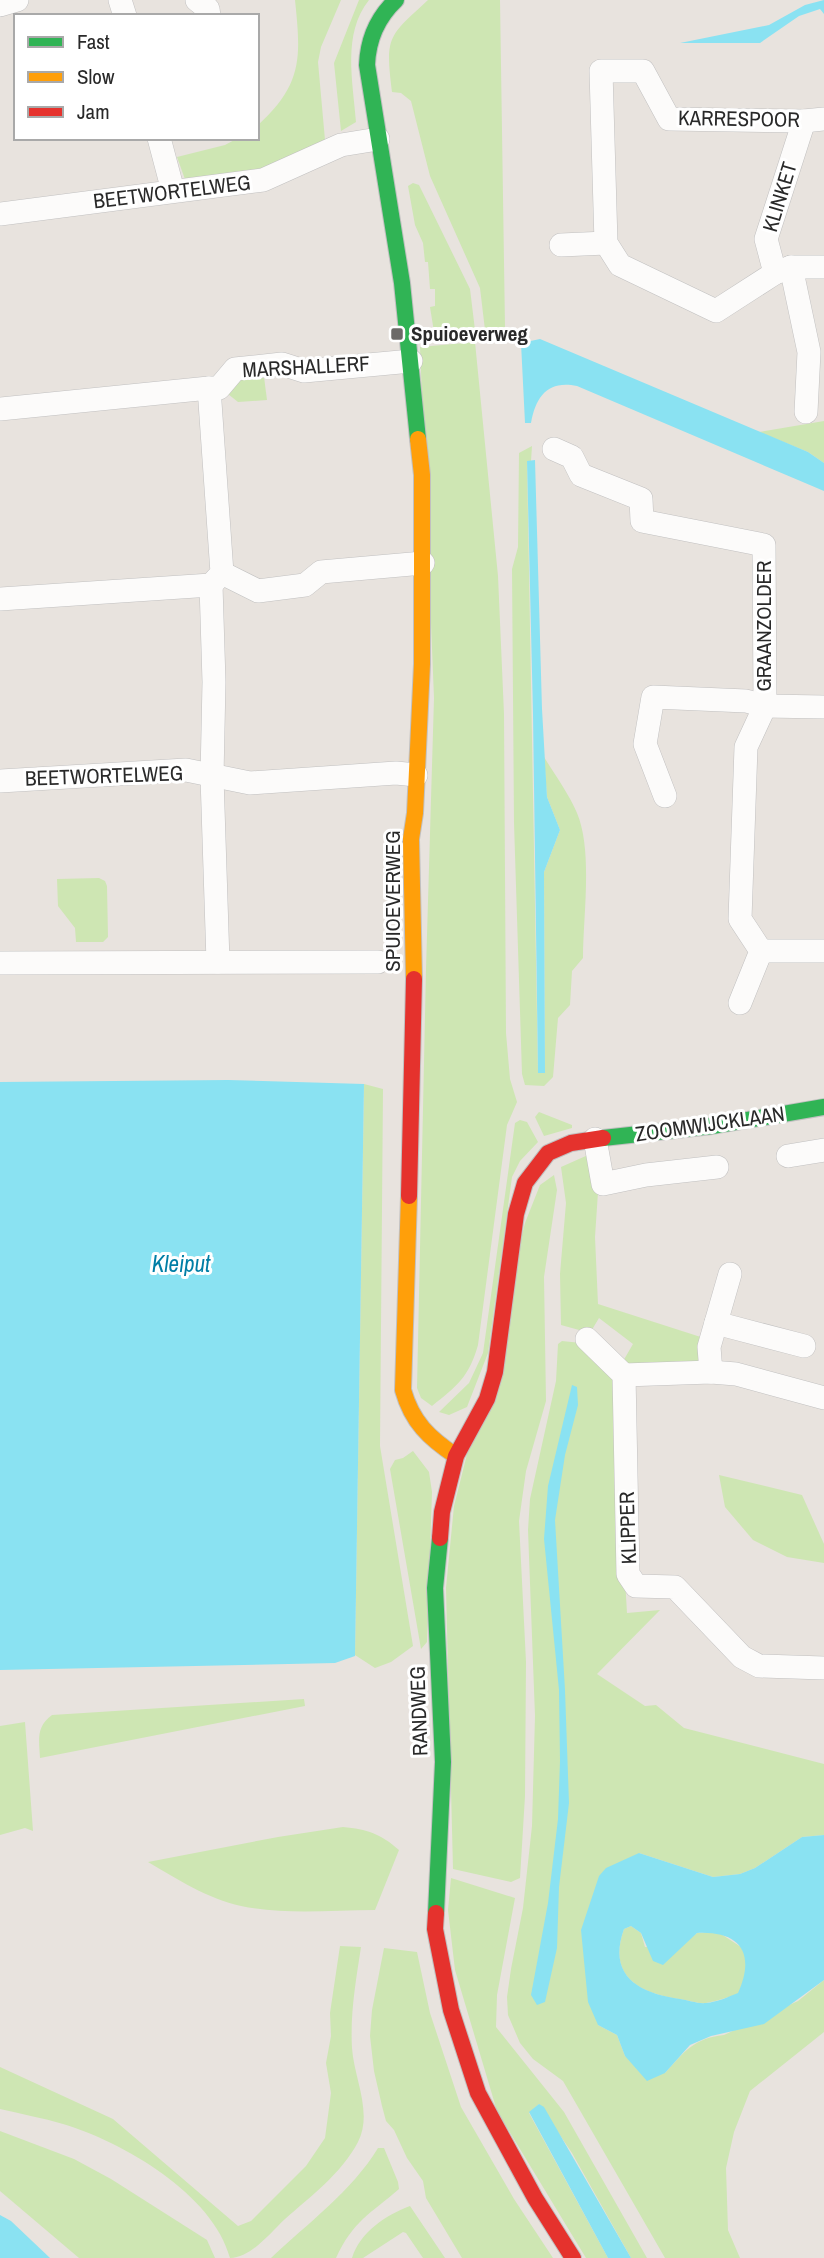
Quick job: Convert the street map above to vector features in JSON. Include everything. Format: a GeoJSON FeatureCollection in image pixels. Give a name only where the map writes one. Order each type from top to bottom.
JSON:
{"type":"FeatureCollection","features":[{"type":"Feature","properties":{"kind":"street"},"geometry":{"type":"LineString","coordinates":[[0,5],[17,0]]}},
{"type":"Feature","properties":{"kind":"street"},"geometry":{"type":"LineString","coordinates":[[197,0],[208,9],[209,14]]}},
{"type":"Feature","properties":{"kind":"street","name":"SPUIOEVERWEG"},"geometry":{"type":"LineString","coordinates":[[396,0],[376,24],[367,55],[368,77],[402,283],[422,474],[422,664],[411,839],[415,939],[413,1094],[403,1390],[408,1410],[421,1430],[456,1456]]}},
{"type":"Feature","properties":{"kind":"street","name":"KARRESPOOR"},"geometry":{"type":"LineString","coordinates":[[606,243],[601,71],[643,71],[668,119],[814,120]]}},
{"type":"Feature","properties":{"kind":"street","name":"KLINKET"},"geometry":{"type":"LineString","coordinates":[[783,270],[766,239],[814,120]]}},
{"type":"Feature","properties":{"kind":"street","name":"BEETWORTELWEG"},"geometry":{"type":"LineString","coordinates":[[0,214],[263,180],[341,145],[378,139]]}},
{"type":"Feature","properties":{"kind":"street"},"geometry":{"type":"LineString","coordinates":[[160,140],[173,191]]}},
{"type":"Feature","properties":{"kind":"street"},"geometry":{"type":"LineString","coordinates":[[561,245],[606,243],[620,265],[716,311],[783,270],[824,267]]}},
{"type":"Feature","properties":{"kind":"street"},"geometry":{"type":"LineString","coordinates":[[783,270],[809,352],[806,412]]}},
{"type":"Feature","properties":{"kind":"street","name":"MARSHALLERF"},"geometry":{"type":"LineString","coordinates":[[209,388],[219,388],[235,369],[282,364],[304,371],[411,361]]}},
{"type":"Feature","properties":{"kind":"street"},"geometry":{"type":"LineString","coordinates":[[0,409],[209,388],[216,579],[212,777],[219,962]]}},
{"type":"Feature","properties":{"kind":"street","name":"GRAANZOLDER"},"geometry":{"type":"LineString","coordinates":[[554,449],[572,457],[581,475],[641,499],[642,521],[764,545],[765,706],[746,747],[740,919],[761,951]]}},
{"type":"Feature","properties":{"kind":"street"},"geometry":{"type":"LineString","coordinates":[[0,599],[216,579],[258,591],[305,585],[321,572],[423,564]]}},
{"type":"Feature","properties":{"kind":"street","name":"GRAANZOLDER"},"geometry":{"type":"LineString","coordinates":[[665,796],[645,744],[653,697],[746,701],[765,706],[824,707]]}},
{"type":"Feature","properties":{"kind":"street","name":"BEETWORTELWEG"},"geometry":{"type":"LineString","coordinates":[[0,781],[186,770],[250,783],[396,773],[416,775]]}},
{"type":"Feature","properties":{"kind":"street"},"geometry":{"type":"LineString","coordinates":[[740,1003],[761,951],[824,951]]}},
{"type":"Feature","properties":{"kind":"street"},"geometry":{"type":"LineString","coordinates":[[0,963],[378,962]]}},
{"type":"Feature","properties":{"kind":"street","name":"ZOOMWIJCKLAAN"},"geometry":{"type":"LineString","coordinates":[[548,1153],[571,1143],[595,1139],[712,1126],[824,1107]]}},
{"type":"Feature","properties":{"kind":"street","name":"ZOOMWIJCKLAAN"},"geometry":{"type":"LineString","coordinates":[[595,1139],[603,1184],[646,1175],[717,1167]]}},
{"type":"Feature","properties":{"kind":"street","name":"ZOOMWIJCKLAAN"},"geometry":{"type":"LineString","coordinates":[[788,1156],[824,1150]]}},
{"type":"Feature","properties":{"kind":"street","name":"RANDWEG"},"geometry":{"type":"LineString","coordinates":[[548,1153],[525,1183],[516,1214],[495,1372],[487,1399],[456,1456],[442,1512],[435,1588],[443,1762],[435,1929],[451,2010],[478,2093],[535,2198],[573,2258]]}},
{"type":"Feature","properties":{"kind":"street"},"geometry":{"type":"LineString","coordinates":[[711,1372],[709,1347],[730,1274]]}},
{"type":"Feature","properties":{"kind":"street"},"geometry":{"type":"LineString","coordinates":[[716,1323],[804,1346]]}},
{"type":"Feature","properties":{"kind":"street"},"geometry":{"type":"LineString","coordinates":[[587,1339],[624,1374],[736,1374],[824,1398]]}},
{"type":"Feature","properties":{"kind":"street","name":"KLIPPER"},"geometry":{"type":"LineString","coordinates":[[624,1374],[628,1574],[636,1586],[675,1587],[742,1657],[759,1666],[824,1668]]}},
{"type":"Feature","properties":{"kind":"green space"},"geometry":{"type":"Polygon","coordinates":[[[295,0],[341,0],[321,47],[318,62],[325,140],[282,164],[187,185],[177,157],[225,145],[234,140],[259,140],[259,124],[283,97],[291,83],[296,69],[298,38],[295,0]]]}},
{"type":"Feature","properties":{"kind":"green space"},"geometry":{"type":"Polygon","coordinates":[[[359,0],[369,0],[355,28],[352,43],[356,122],[341,131],[334,63],[359,0]]]}},
{"type":"Feature","properties":{"kind":"green space"},"geometry":{"type":"Polygon","coordinates":[[[428,0],[500,0],[505,327],[485,330],[480,288],[430,176],[411,101],[401,93],[392,92],[389,59],[392,39],[428,0]]]}},
{"type":"Feature","properties":{"kind":"green space"},"geometry":{"type":"Polygon","coordinates":[[[413,183],[419,185],[470,289],[475,330],[434,332],[430,307],[435,306],[435,289],[430,289],[428,262],[425,262],[423,243],[415,225],[408,186],[413,183]]]}},
{"type":"Feature","properties":{"kind":"green space"},"geometry":{"type":"Polygon","coordinates":[[[475,342],[498,576],[504,714],[506,1033],[510,1079],[517,1102],[507,1125],[478,1345],[471,1365],[461,1380],[432,1406],[421,1398],[417,1388],[434,698],[420,347],[475,342]]]}},
{"type":"Feature","properties":{"kind":"green space"},"geometry":{"type":"Polygon","coordinates":[[[263,369],[267,400],[238,402],[223,390],[235,373],[263,369]]]}},
{"type":"Feature","properties":{"kind":"green space"},"geometry":{"type":"Polygon","coordinates":[[[824,421],[824,463],[808,452],[759,432],[824,421]]]}},
{"type":"Feature","properties":{"kind":"green space"},"geometry":{"type":"Polygon","coordinates":[[[532,446],[531,461],[527,461],[538,1073],[545,1073],[544,872],[560,830],[547,797],[544,757],[577,813],[582,828],[586,865],[583,958],[572,971],[570,1005],[558,1018],[553,1077],[544,1086],[525,1085],[522,1074],[514,823],[512,569],[518,547],[519,453],[532,446]]]}},
{"type":"Feature","properties":{"kind":"green space"},"geometry":{"type":"Polygon","coordinates":[[[99,878],[105,881],[107,886],[108,937],[103,942],[76,942],[75,928],[58,906],[57,879],[99,878]]]}},
{"type":"Feature","properties":{"kind":"green space"},"geometry":{"type":"Polygon","coordinates":[[[364,1084],[383,1089],[380,1446],[413,1646],[391,1662],[375,1668],[355,1655],[364,1084]]]}},
{"type":"Feature","properties":{"kind":"green space"},"geometry":{"type":"Polygon","coordinates":[[[539,1112],[572,1125],[572,1128],[544,1136],[535,1117],[539,1112]]]}},
{"type":"Feature","properties":{"kind":"green space"},"geometry":{"type":"Polygon","coordinates":[[[520,1120],[527,1122],[538,1142],[520,1161],[512,1177],[488,1353],[467,1407],[449,1415],[439,1412],[469,1383],[483,1353],[515,1123],[520,1120]]]}},
{"type":"Feature","properties":{"kind":"green space"},"geometry":{"type":"Polygon","coordinates":[[[588,1155],[598,1192],[595,1237],[598,1304],[710,1340],[703,1366],[629,1368],[622,1363],[633,1344],[599,1318],[590,1333],[561,1325],[560,1274],[566,1203],[561,1167],[588,1155]]]}},
{"type":"Feature","properties":{"kind":"green space"},"geometry":{"type":"Polygon","coordinates":[[[554,1175],[557,1190],[544,1277],[546,1401],[526,1471],[519,1521],[526,1662],[525,1796],[520,1878],[511,1882],[453,1869],[446,1588],[454,1506],[525,1223],[540,1185],[554,1175]]]}},
{"type":"Feature","properties":{"kind":"green space"},"geometry":{"type":"Polygon","coordinates":[[[562,1341],[581,1343],[613,1371],[627,1613],[660,1610],[597,1674],[645,1706],[656,1705],[684,1728],[824,1764],[824,1835],[802,1837],[755,1868],[740,1874],[713,1877],[639,1853],[598,2025],[617,2035],[625,2056],[665,2073],[697,2043],[724,2035],[798,2001],[824,1980],[824,2032],[750,2091],[734,2132],[726,2168],[728,2230],[740,2258],[665,2258],[563,2081],[533,2059],[520,2043],[508,2015],[507,1997],[523,1908],[532,1826],[535,1716],[528,1530],[530,1499],[556,1381],[558,1344],[562,1341]]]}},
{"type":"Feature","properties":{"kind":"green space"},"geometry":{"type":"Polygon","coordinates":[[[413,1451],[429,1472],[432,1492],[427,1642],[421,1649],[390,1469],[395,1460],[413,1451]]]}},
{"type":"Feature","properties":{"kind":"green space"},"geometry":{"type":"Polygon","coordinates":[[[719,1475],[802,1495],[824,1544],[824,1563],[787,1557],[753,1540],[725,1507],[719,1475]]]}},
{"type":"Feature","properties":{"kind":"green space"},"geometry":{"type":"Polygon","coordinates":[[[304,1699],[305,1706],[40,1758],[41,1729],[52,1715],[304,1699]]]}},
{"type":"Feature","properties":{"kind":"green space"},"geometry":{"type":"Polygon","coordinates":[[[25,1722],[33,1831],[25,1828],[0,1835],[0,1726],[25,1722]]]}},
{"type":"Feature","properties":{"kind":"green space"},"geometry":{"type":"Polygon","coordinates":[[[343,1827],[373,1833],[399,1850],[375,1910],[291,1911],[241,1906],[181,1882],[148,1862],[278,1837],[343,1827]]]}},
{"type":"Feature","properties":{"kind":"green space"},"geometry":{"type":"Polygon","coordinates":[[[451,1878],[515,1898],[497,1995],[496,2027],[564,2112],[647,2258],[631,2258],[572,2153],[539,2104],[529,2113],[608,2258],[586,2258],[497,2111],[455,1970],[448,1910],[451,1878]]]}},
{"type":"Feature","properties":{"kind":"green space"},"geometry":{"type":"Polygon","coordinates":[[[631,1926],[641,1933],[645,1947],[681,1946],[697,1933],[718,1932],[741,1947],[747,1958],[745,1978],[738,1994],[700,2003],[664,1996],[640,1987],[623,1970],[620,1959],[624,1929],[631,1926]]]}},
{"type":"Feature","properties":{"kind":"green space"},"geometry":{"type":"Polygon","coordinates":[[[340,1946],[361,1947],[354,1997],[352,2048],[363,2107],[362,2131],[351,2154],[334,2174],[260,2244],[245,2254],[230,2258],[220,2235],[186,2192],[138,2157],[87,2132],[0,2109],[0,2067],[113,2119],[238,2226],[251,2221],[306,2166],[325,2138],[331,2093],[326,2063],[340,1946]]]}},
{"type":"Feature","properties":{"kind":"green space"},"geometry":{"type":"Polygon","coordinates":[[[384,1948],[417,1952],[430,2013],[461,2107],[514,2199],[553,2258],[462,2258],[426,2198],[423,2181],[386,2121],[374,2071],[370,2036],[372,2010],[384,1948]]]}},
{"type":"Feature","properties":{"kind":"green space"},"geometry":{"type":"Polygon","coordinates":[[[0,2131],[74,2159],[111,2179],[207,2240],[215,2258],[79,2258],[0,2191],[0,2131]]]}},
{"type":"Feature","properties":{"kind":"green space"},"geometry":{"type":"Polygon","coordinates":[[[378,2148],[384,2148],[399,2189],[356,2226],[336,2258],[271,2258],[329,2206],[356,2178],[378,2148]]]}},
{"type":"Feature","properties":{"kind":"green space"},"geometry":{"type":"Polygon","coordinates":[[[410,2206],[445,2258],[423,2258],[403,2232],[363,2258],[352,2258],[368,2232],[392,2214],[410,2206]]]}},
{"type":"Feature","properties":{"kind":"water"},"geometry":{"type":"Polygon","coordinates":[[[824,0],[824,14],[820,9],[799,16],[760,43],[680,43],[769,25],[805,5],[824,0]]]}},
{"type":"Feature","properties":{"kind":"water"},"geometry":{"type":"Polygon","coordinates":[[[540,339],[808,452],[824,463],[824,491],[577,386],[558,385],[545,392],[536,405],[531,423],[525,423],[521,343],[540,339]]]}},
{"type":"Feature","properties":{"kind":"water"},"geometry":{"type":"Polygon","coordinates":[[[535,460],[547,797],[560,830],[544,872],[545,1073],[538,1073],[527,461],[535,460]]]}},
{"type":"Feature","properties":{"kind":"water","name":"Kleiput"},"geometry":{"type":"Polygon","coordinates":[[[228,1080],[364,1084],[355,1656],[335,1663],[0,1670],[0,1082],[228,1080]]]}},
{"type":"Feature","properties":{"kind":"water"},"geometry":{"type":"Polygon","coordinates":[[[572,1385],[577,1387],[578,1405],[565,1455],[555,1520],[569,1803],[559,1887],[557,1948],[545,2002],[537,2005],[531,1995],[548,1903],[558,1819],[560,1761],[559,1690],[544,1539],[548,1486],[572,1385]]]}},
{"type":"Feature","properties":{"kind":"water"},"geometry":{"type":"Polygon","coordinates":[[[824,1835],[824,1980],[764,2024],[711,2036],[690,2045],[665,2073],[647,2081],[625,2056],[617,2035],[598,2025],[588,2002],[581,1930],[599,1876],[606,1868],[639,1853],[713,1877],[740,1874],[755,1868],[802,1837],[824,1835]],[[631,1926],[624,1929],[620,1945],[623,1970],[640,1987],[665,1996],[703,2003],[738,1993],[745,1966],[744,1956],[734,1941],[712,1933],[697,1933],[663,1965],[653,1961],[641,1933],[631,1926]]]}},
{"type":"Feature","properties":{"kind":"water"},"geometry":{"type":"Polygon","coordinates":[[[539,2104],[544,2107],[631,2258],[608,2258],[529,2112],[539,2104]]]}},
{"type":"Feature","properties":{"kind":"water"},"geometry":{"type":"Polygon","coordinates":[[[0,2215],[11,2221],[50,2258],[0,2258],[0,2215]]]}},
{"type":"Feature","properties":{"kind":"traffic: fast"},"geometry":{"type":"LineString","coordinates":[[396,0],[375,30],[369,46],[367,65],[402,283],[418,439]]}},
{"type":"Feature","properties":{"kind":"traffic: fast"},"geometry":{"type":"LineString","coordinates":[[603,1138],[712,1126],[824,1107]]}},
{"type":"Feature","properties":{"kind":"traffic: fast"},"geometry":{"type":"LineString","coordinates":[[436,1913],[443,1762],[435,1588],[440,1538]]}},
{"type":"Feature","properties":{"kind":"traffic: slow"},"geometry":{"type":"LineString","coordinates":[[414,979],[411,839],[415,813],[422,664],[422,475],[418,439]]}},
{"type":"Feature","properties":{"kind":"traffic: slow"},"geometry":{"type":"LineString","coordinates":[[409,1196],[403,1390],[411,1411],[423,1428],[456,1456]]}},
{"type":"Feature","properties":{"kind":"traffic: jam"},"geometry":{"type":"LineString","coordinates":[[409,1196],[414,979]]}},
{"type":"Feature","properties":{"kind":"traffic: jam"},"geometry":{"type":"LineString","coordinates":[[440,1538],[442,1512],[456,1456],[487,1399],[495,1372],[516,1214],[525,1183],[548,1153],[571,1143],[603,1138]]}},
{"type":"Feature","properties":{"kind":"traffic: jam"},"geometry":{"type":"LineString","coordinates":[[436,1913],[435,1929],[451,2010],[478,2093],[535,2198],[573,2258]]}},
{"type":"Feature","properties":{"kind":"place","name":"Spuioeverweg"},"geometry":{"type":"Point","coordinates":[397,334]}}]}
